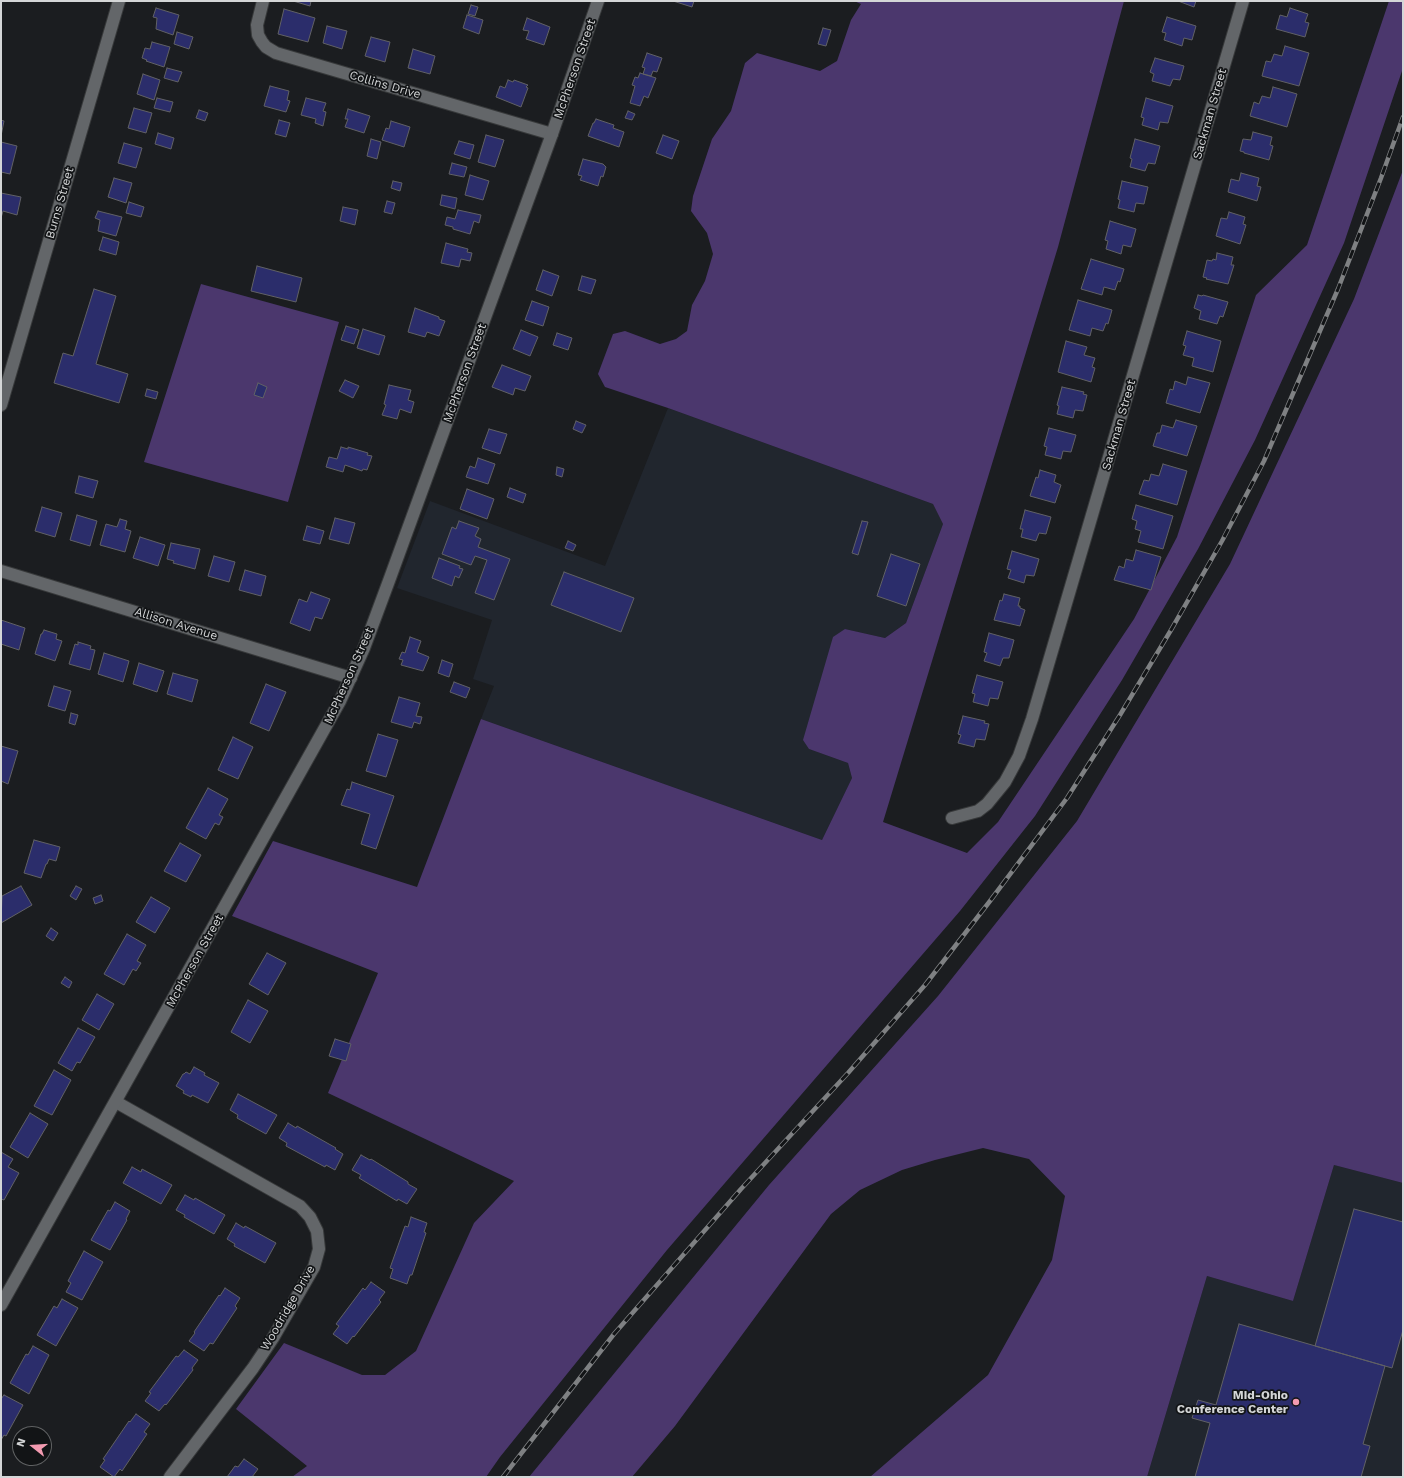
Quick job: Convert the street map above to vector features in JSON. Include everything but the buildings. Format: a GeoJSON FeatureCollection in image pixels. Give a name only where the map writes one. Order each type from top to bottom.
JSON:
{"type":"FeatureCollection","features":[{"type":"Feature","properties":{"kind":"street","name":"Burns Street"},"geometry":{"type":"LineString","coordinates":[[1,405],[119,1]]}},
{"type":"Feature","properties":{"kind":"street","name":"Collins Drive"},"geometry":{"type":"LineString","coordinates":[[263,1],[257,25],[258,35],[266,47],[276,54],[552,134]]}},
{"type":"Feature","properties":{"kind":"street","name":"McPherson Street"},"geometry":{"type":"LineString","coordinates":[[1,1305],[328,724],[351,678],[388,585],[552,134],[598,1]]}},
{"type":"Feature","properties":{"kind":"street","name":"Sackman Street"},"geometry":{"type":"LineString","coordinates":[[952,818],[978,811],[987,804],[1005,782],[1019,756],[1030,727],[1243,1]]}},
{"type":"Feature","properties":{"kind":"street","name":"Allison Avenue"},"geometry":{"type":"LineString","coordinates":[[1,571],[351,678]]}},
{"type":"Feature","properties":{"kind":"street","name":"Woodridge Drive"},"geometry":{"type":"LineString","coordinates":[[116,1102],[300,1206],[310,1217],[317,1231],[318,1249],[314,1267],[273,1338],[253,1368],[170,1477]]}},
{"type":"Feature","properties":{"kind":"shaded area"},"geometry":{"type":"Polygon","coordinates":[[[854,1],[1124,1],[1058,247],[883,822],[967,853],[998,822],[1134,619],[1177,537],[1256,295],[1307,245],[1389,1],[1403,1],[1403,68],[1344,243],[1255,440],[1198,549],[1122,680],[1035,816],[960,911],[667,1250],[500,1457],[486,1477],[292,1477],[307,1466],[236,1409],[284,1343],[362,1375],[385,1375],[416,1351],[474,1223],[514,1181],[328,1093],[378,973],[232,916],[273,841],[417,887],[481,719],[822,840],[852,778],[848,763],[809,749],[803,740],[833,637],[845,629],[885,638],[906,623],[943,524],[933,504],[668,408],[605,387],[598,374],[613,334],[625,331],[660,344],[676,339],[687,331],[692,305],[705,281],[713,254],[707,233],[691,211],[693,196],[712,139],[731,111],[745,63],[757,53],[820,71],[837,61],[851,20],[861,4],[854,1]]]}},
{"type":"Feature","properties":{"kind":"shaded area"},"geometry":{"type":"Polygon","coordinates":[[[1403,170],[1403,1183],[1334,1165],[1293,1301],[1207,1276],[1147,1477],[870,1477],[988,1375],[1052,1260],[1065,1196],[1029,1159],[983,1148],[902,1170],[860,1190],[831,1214],[675,1426],[632,1477],[529,1477],[769,1185],[938,996],[1077,821],[1230,564],[1354,299],[1403,170]]]}},
{"type":"Feature","properties":{"kind":"shaded area"},"geometry":{"type":"Polygon","coordinates":[[[201,284],[339,322],[288,502],[144,462],[201,284]]]}},
{"type":"Feature","properties":{"kind":"shaded area"},"geometry":{"type":"Polygon","coordinates":[[[668,408],[933,504],[943,524],[906,623],[885,638],[845,629],[809,749],[848,763],[852,778],[822,840],[481,719],[494,686],[473,679],[492,620],[397,588],[430,501],[605,566],[668,408]]]}},
{"type":"Feature","properties":{"kind":"shaded area"},"geometry":{"type":"Polygon","coordinates":[[[1334,1165],[1403,1183],[1403,1477],[1147,1477],[1207,1276],[1293,1301],[1334,1165]]]}},
{"type":"Feature","properties":{"kind":"railway"},"geometry":{"type":"LineString","coordinates":[[503,1477],[614,1334],[741,1189],[848,1073],[925,985],[1067,798],[1120,715],[1171,630],[1222,541],[1264,461],[1338,289],[1403,117]]}},
{"type":"Feature","properties":{"kind":"place","name":"Mid-Ohio Conference Center"},"geometry":{"type":"Point","coordinates":[1296,1402]}}]}
